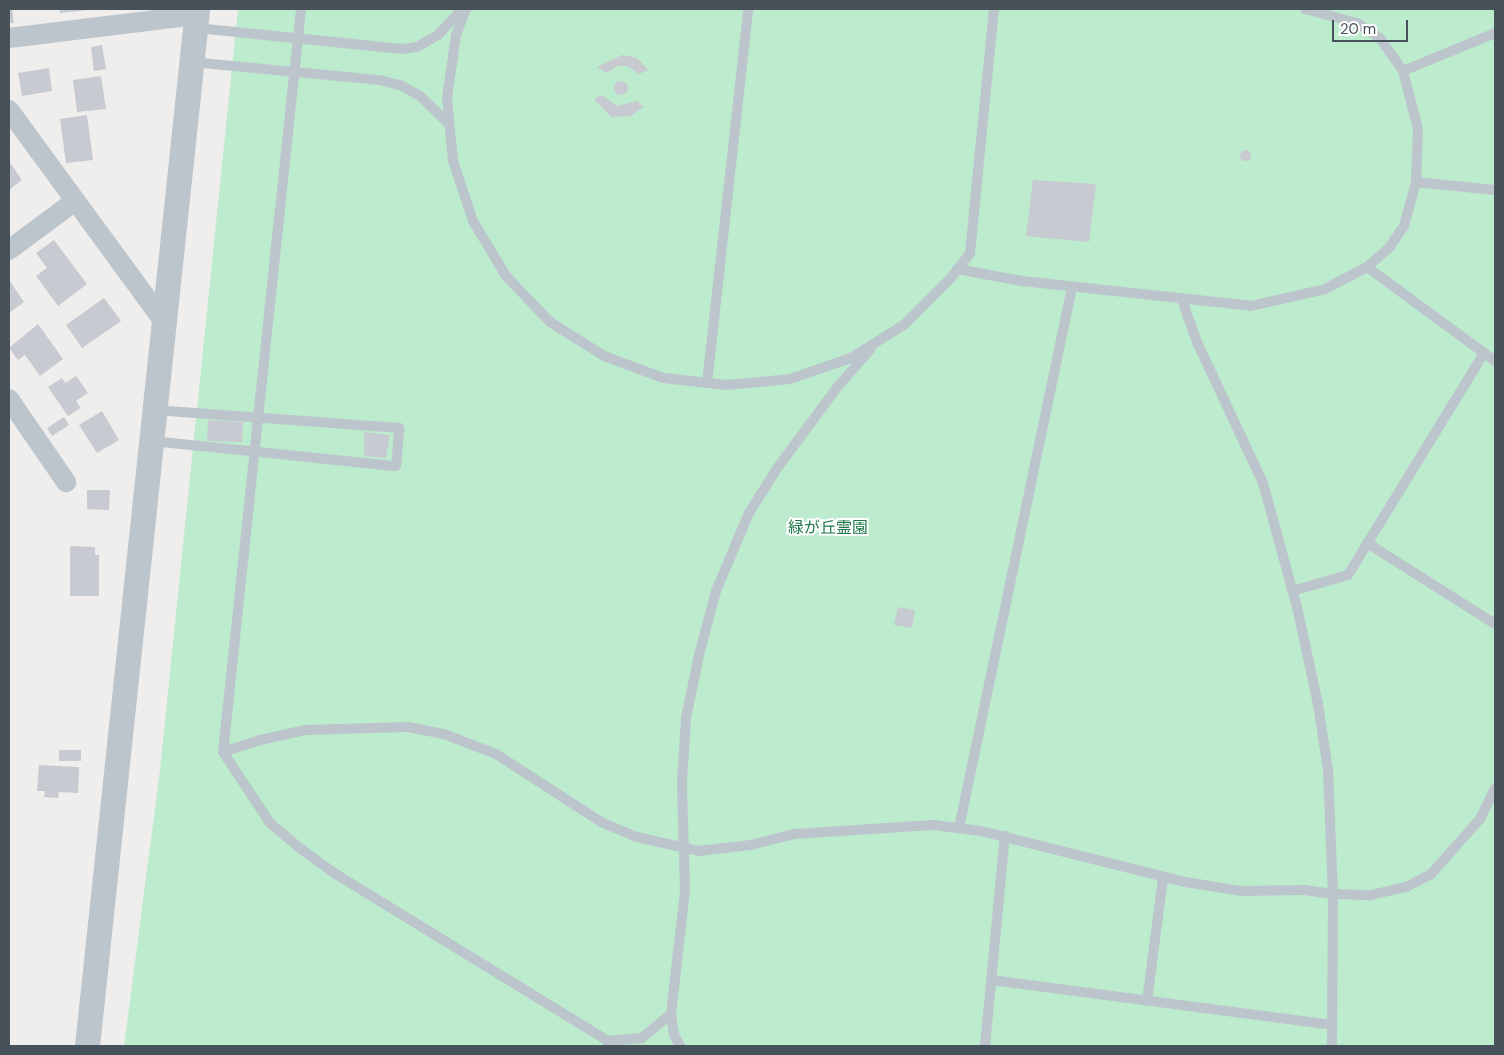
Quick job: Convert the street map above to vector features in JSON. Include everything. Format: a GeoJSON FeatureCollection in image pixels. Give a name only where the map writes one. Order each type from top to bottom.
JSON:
{"type":"FeatureCollection","features":[{"type":"Feature","properties":{"kind":"street"},"geometry":{"type":"LineString","coordinates":[[9,38],[196,17],[87,1046]]}},
{"type":"Feature","properties":{"kind":"street"},"geometry":{"type":"LineString","coordinates":[[9,110],[164,322]]}},
{"type":"Feature","properties":{"kind":"street"},"geometry":{"type":"LineString","coordinates":[[9,250],[75,201]]}},
{"type":"Feature","properties":{"kind":"street"},"geometry":{"type":"LineString","coordinates":[[9,399],[66,482]]}},
{"type":"Feature","properties":{"kind":"lane"},"geometry":{"type":"LineString","coordinates":[[301,9],[296,39],[223,752],[270,823],[301,849],[334,873],[616,1046]]}},
{"type":"Feature","properties":{"kind":"lane"},"geometry":{"type":"LineString","coordinates":[[196,17],[296,39],[388,48],[417,48],[438,35],[464,9]]}},
{"type":"Feature","properties":{"kind":"lane"},"geometry":{"type":"LineString","coordinates":[[464,9],[456,35],[447,98],[453,161],[473,222],[506,276],[550,322],[604,356],[663,378],[727,385],[790,379],[851,358],[904,324],[957,270],[970,253],[994,9]]}},
{"type":"Feature","properties":{"kind":"lane"},"geometry":{"type":"LineString","coordinates":[[706,383],[748,9]]}},
{"type":"Feature","properties":{"kind":"lane"},"geometry":{"type":"LineString","coordinates":[[957,270],[1072,287],[1229,306],[1275,303],[1326,289],[1367,267],[1389,248],[1404,226],[1416,182],[1418,129],[1402,72],[1381,39],[1357,23],[1305,9]]}},
{"type":"Feature","properties":{"kind":"lane"},"geometry":{"type":"LineString","coordinates":[[1402,72],[1495,33]]}},
{"type":"Feature","properties":{"kind":"lane"},"geometry":{"type":"LineString","coordinates":[[192,62],[351,75],[402,86],[420,96],[449,124]]}},
{"type":"Feature","properties":{"kind":"lane"},"geometry":{"type":"LineString","coordinates":[[1416,182],[1495,190]]}},
{"type":"Feature","properties":{"kind":"lane"},"geometry":{"type":"LineString","coordinates":[[1367,267],[1495,361]]}},
{"type":"Feature","properties":{"kind":"lane"},"geometry":{"type":"LineString","coordinates":[[959,828],[1072,287]]}},
{"type":"Feature","properties":{"kind":"lane"},"geometry":{"type":"LineString","coordinates":[[1182,300],[1198,342],[1263,483],[1292,590],[1318,704],[1328,770],[1333,894],[1332,1046]]}},
{"type":"Feature","properties":{"kind":"lane"},"geometry":{"type":"LineString","coordinates":[[680,1046],[674,1035],[671,1014],[685,890],[682,782],[686,718],[698,655],[716,590],[749,513],[778,467],[839,385],[879,340]]}},
{"type":"Feature","properties":{"kind":"lane"},"geometry":{"type":"LineString","coordinates":[[1292,590],[1348,575],[1484,353]]}},
{"type":"Feature","properties":{"kind":"lane"},"geometry":{"type":"LineString","coordinates":[[152,441],[396,466],[399,428],[257,415],[155,410]]}},
{"type":"Feature","properties":{"kind":"lane"},"geometry":{"type":"LineString","coordinates":[[1367,543],[1495,624]]}},
{"type":"Feature","properties":{"kind":"lane"},"geometry":{"type":"LineString","coordinates":[[223,752],[260,740],[330,728],[408,728],[444,734],[496,754],[601,822],[636,837],[698,851],[751,846],[794,834],[933,825],[1005,836],[1163,877],[1242,891],[1304,890],[1333,894],[1371,895],[1406,887],[1431,874],[1480,819],[1495,788]]}},
{"type":"Feature","properties":{"kind":"lane"},"geometry":{"type":"LineString","coordinates":[[985,1046],[1005,836]]}},
{"type":"Feature","properties":{"kind":"lane"},"geometry":{"type":"LineString","coordinates":[[1147,1000],[1163,877]]}},
{"type":"Feature","properties":{"kind":"lane"},"geometry":{"type":"LineString","coordinates":[[992,980],[1332,1025]]}},
{"type":"Feature","properties":{"kind":"lane"},"geometry":{"type":"LineString","coordinates":[[607,1040],[642,1038],[671,1014]]}},
{"type":"Feature","properties":{"kind":"green space","name":"緑が丘霊園"},"geometry":{"type":"Polygon","coordinates":[[[238,9],[1495,9],[1495,1046],[124,1046],[160,770],[238,9]]]}},
{"type":"Feature","properties":{"kind":"building"},"geometry":{"type":"Polygon","coordinates":[[[9,9],[12,9],[14,23],[9,23],[9,9]]]}},
{"type":"Feature","properties":{"kind":"building"},"geometry":{"type":"Polygon","coordinates":[[[59,9],[89,9],[89,10],[60,13],[59,9]]]}},
{"type":"Feature","properties":{"kind":"building"},"geometry":{"type":"Polygon","coordinates":[[[102,45],[106,69],[94,71],[91,47],[102,45]]]}},
{"type":"Feature","properties":{"kind":"building"},"geometry":{"type":"Polygon","coordinates":[[[622,55],[637,58],[648,70],[639,74],[627,66],[617,66],[607,73],[597,67],[622,55]]]}},
{"type":"Feature","properties":{"kind":"building"},"geometry":{"type":"Polygon","coordinates":[[[49,68],[52,91],[22,96],[18,73],[49,68]]]}},
{"type":"Feature","properties":{"kind":"building"},"geometry":{"type":"Polygon","coordinates":[[[101,76],[106,109],[77,112],[73,80],[101,76]]]}},
{"type":"Feature","properties":{"kind":"building"},"geometry":{"type":"Polygon","coordinates":[[[621,81],[626,83],[628,88],[626,93],[621,95],[616,93],[614,88],[616,83],[621,81]]]}},
{"type":"Feature","properties":{"kind":"building"},"geometry":{"type":"Polygon","coordinates":[[[602,95],[617,106],[637,101],[643,107],[631,116],[611,117],[594,99],[602,95]]]}},
{"type":"Feature","properties":{"kind":"building"},"geometry":{"type":"Polygon","coordinates":[[[87,115],[93,160],[66,163],[60,119],[87,115]]]}},
{"type":"Feature","properties":{"kind":"building"},"geometry":{"type":"Polygon","coordinates":[[[1245,149],[1251,155],[1245,161],[1239,155],[1245,149]]]}},
{"type":"Feature","properties":{"kind":"building"},"geometry":{"type":"Polygon","coordinates":[[[9,161],[22,180],[9,190],[9,161]]]}},
{"type":"Feature","properties":{"kind":"building"},"geometry":{"type":"Polygon","coordinates":[[[1033,180],[1096,184],[1089,242],[1026,236],[1033,180]]]}},
{"type":"Feature","properties":{"kind":"building"},"geometry":{"type":"Polygon","coordinates":[[[54,240],[87,284],[58,306],[36,276],[47,268],[36,253],[54,240]]]}},
{"type":"Feature","properties":{"kind":"building"},"geometry":{"type":"Polygon","coordinates":[[[9,280],[24,302],[9,313],[9,280]]]}},
{"type":"Feature","properties":{"kind":"building"},"geometry":{"type":"Polygon","coordinates":[[[104,298],[121,321],[82,348],[66,325],[104,298]]]}},
{"type":"Feature","properties":{"kind":"building"},"geometry":{"type":"Polygon","coordinates":[[[38,324],[63,359],[40,376],[25,355],[18,360],[9,348],[38,324]]]}},
{"type":"Feature","properties":{"kind":"building"},"geometry":{"type":"Polygon","coordinates":[[[76,376],[88,393],[76,401],[81,408],[68,416],[48,387],[62,378],[65,383],[76,376]]]}},
{"type":"Feature","properties":{"kind":"building"},"geometry":{"type":"Polygon","coordinates":[[[102,411],[119,440],[97,453],[79,425],[102,411]]]}},
{"type":"Feature","properties":{"kind":"building"},"geometry":{"type":"Polygon","coordinates":[[[64,417],[69,425],[52,436],[47,428],[64,417]]]}},
{"type":"Feature","properties":{"kind":"building"},"geometry":{"type":"Polygon","coordinates":[[[208,420],[243,422],[242,442],[207,441],[208,420]]]}},
{"type":"Feature","properties":{"kind":"building"},"geometry":{"type":"Polygon","coordinates":[[[364,432],[390,435],[386,458],[364,456],[364,432]]]}},
{"type":"Feature","properties":{"kind":"building"},"geometry":{"type":"Polygon","coordinates":[[[87,490],[110,490],[109,510],[87,509],[87,490]]]}},
{"type":"Feature","properties":{"kind":"building"},"geometry":{"type":"Polygon","coordinates":[[[70,546],[95,547],[95,555],[99,555],[99,596],[70,596],[70,546]]]}},
{"type":"Feature","properties":{"kind":"building"},"geometry":{"type":"Polygon","coordinates":[[[898,607],[915,610],[912,628],[894,625],[898,607]]]}},
{"type":"Feature","properties":{"kind":"building"},"geometry":{"type":"Polygon","coordinates":[[[59,750],[81,750],[81,761],[59,761],[59,750]]]}},
{"type":"Feature","properties":{"kind":"building"},"geometry":{"type":"Polygon","coordinates":[[[39,765],[79,767],[78,793],[59,792],[58,798],[44,797],[45,791],[37,791],[39,765]]]}}]}
